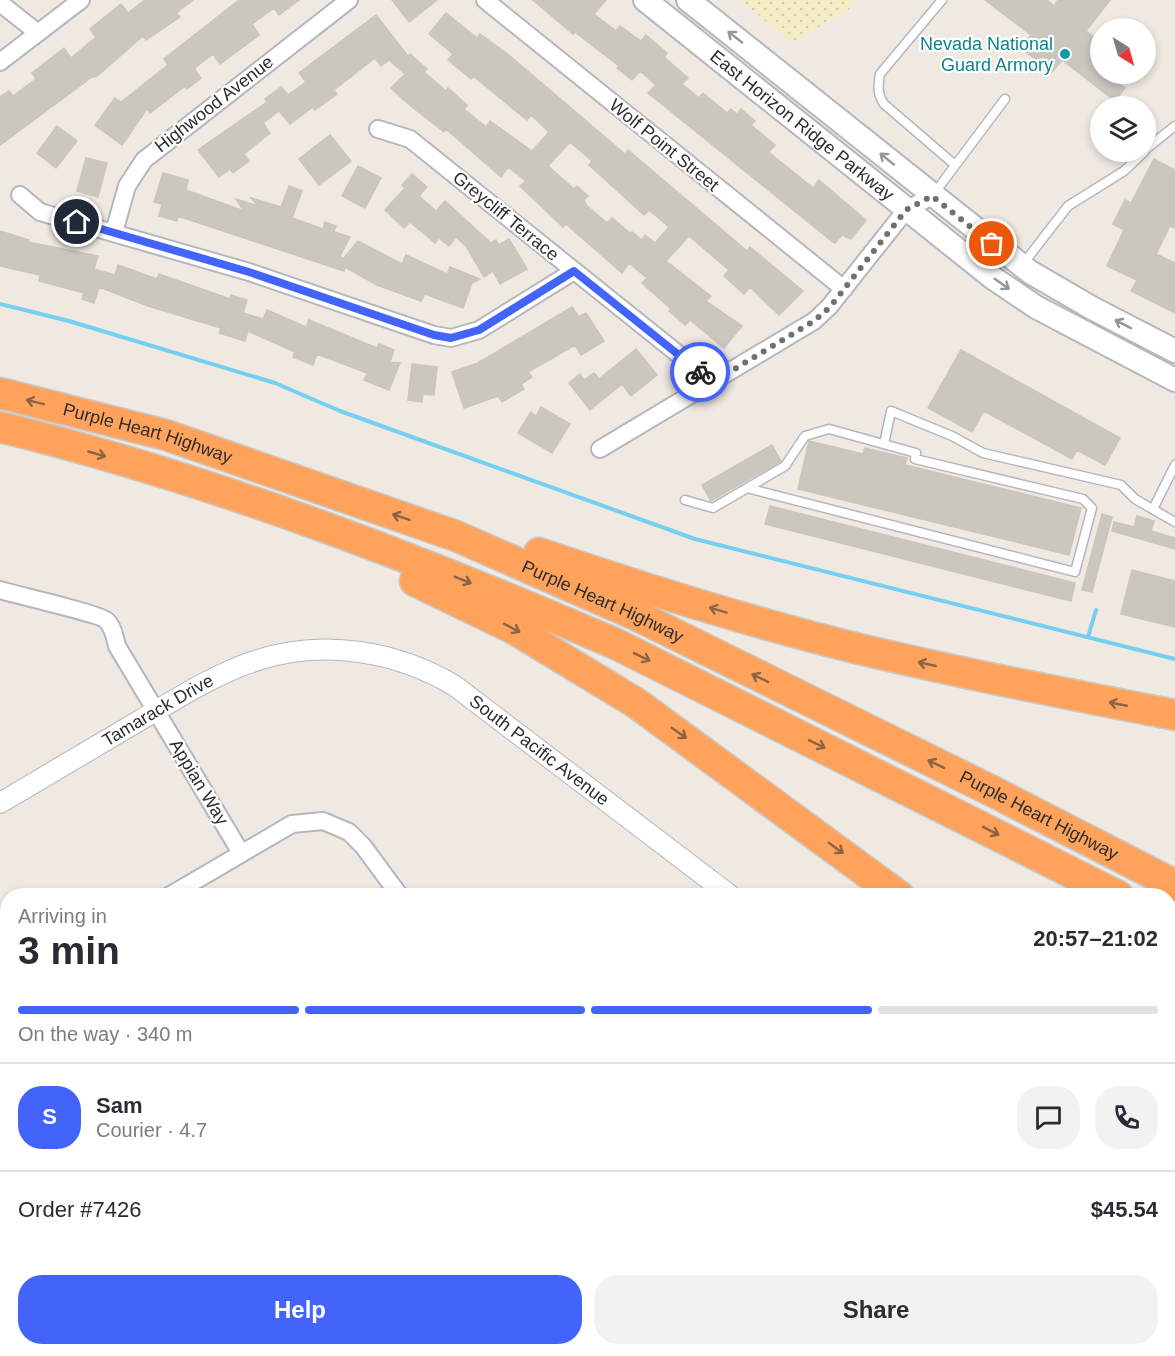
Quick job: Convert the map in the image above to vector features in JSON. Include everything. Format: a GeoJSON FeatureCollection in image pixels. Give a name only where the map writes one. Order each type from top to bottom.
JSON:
{"type":"FeatureCollection","features":[{"type":"Feature","properties":{"kind":"highway","name":"Purple Heart Highway"},"geometry":{"type":"LineString","coordinates":[[0,393],[166,435],[456,536],[638,616],[993,791],[1175,885]]}},
{"type":"Feature","properties":{"kind":"highway","name":"Purple Heart Highway"},"geometry":{"type":"LineString","coordinates":[[0,427],[171,475],[373,544],[615,644],[1102,888]]}},
{"type":"Feature","properties":{"kind":"highway"},"geometry":{"type":"LineString","coordinates":[[171,475],[406,577],[516,630],[636,703],[888,888]]}},
{"type":"Feature","properties":{"kind":"highway"},"geometry":{"type":"LineString","coordinates":[[456,536],[504,541],[619,580],[841,644],[1015,684],[1175,715]]}},
{"type":"Feature","properties":{"kind":"main road","name":"East Horizon Ridge Parkway"},"geometry":{"type":"LineString","coordinates":[[645,0],[993,278],[1036,307],[1175,380]]}},
{"type":"Feature","properties":{"kind":"main road","name":"East Horizon Ridge Parkway"},"geometry":{"type":"LineString","coordinates":[[688,0],[1022,266],[1051,286],[1175,351]]}},
{"type":"Feature","properties":{"kind":"street"},"geometry":{"type":"LineString","coordinates":[[0,62],[81,0]]}},
{"type":"Feature","properties":{"kind":"street","name":"Highwood Avenue"},"geometry":{"type":"LineString","coordinates":[[114,232],[127,186],[144,160],[349,0]]}},
{"type":"Feature","properties":{"kind":"street","name":"Wolf Point Street"},"geometry":{"type":"LineString","coordinates":[[485,0],[844,289]]}},
{"type":"Feature","properties":{"kind":"street"},"geometry":{"type":"LineString","coordinates":[[0,3],[38,33]]}},
{"type":"Feature","properties":{"kind":"street","name":"Greycliff Terrace"},"geometry":{"type":"LineString","coordinates":[[378,129],[410,139],[713,382]]}},
{"type":"Feature","properties":{"kind":"street"},"geometry":{"type":"LineString","coordinates":[[20,195],[40,212],[249,272],[434,335],[451,338],[479,330],[574,271]]}},
{"type":"Feature","properties":{"kind":"street"},"geometry":{"type":"LineString","coordinates":[[600,449],[814,321],[844,289],[906,210],[932,196]]}},
{"type":"Feature","properties":{"kind":"street","name":"Appian Way"},"geometry":{"type":"LineString","coordinates":[[0,590],[76,611],[93,613],[106,620],[113,630],[117,646],[241,853]]}},
{"type":"Feature","properties":{"kind":"street","name":"Tamarack Drive"},"geometry":{"type":"LineString","coordinates":[[0,803],[157,711],[236,668],[281,654],[327,650]]}},
{"type":"Feature","properties":{"kind":"street","name":"South Pacific Avenue"},"geometry":{"type":"LineString","coordinates":[[327,650],[385,656],[439,676],[720,888]]}},
{"type":"Feature","properties":{"kind":"street"},"geometry":{"type":"LineString","coordinates":[[182,888],[292,824],[323,821],[349,832],[363,846],[394,888]]}},
{"type":"Feature","properties":{"kind":"lane"},"geometry":{"type":"LineString","coordinates":[[942,0],[880,74],[878,88],[879,98],[884,104],[955,165]]}},
{"type":"Feature","properties":{"kind":"lane"},"geometry":{"type":"LineString","coordinates":[[932,196],[1005,99]]}},
{"type":"Feature","properties":{"kind":"lane"},"geometry":{"type":"LineString","coordinates":[[1156,141],[1175,126]]}},
{"type":"Feature","properties":{"kind":"lane"},"geometry":{"type":"LineString","coordinates":[[1022,266],[1068,206],[1124,171],[1133,162]]}},
{"type":"Feature","properties":{"kind":"lane"},"geometry":{"type":"LineString","coordinates":[[884,444],[891,411],[952,436],[983,453],[1121,485],[1135,499],[1175,522]]}},
{"type":"Feature","properties":{"kind":"lane"},"geometry":{"type":"LineString","coordinates":[[685,500],[713,508],[747,488],[785,466],[806,436],[829,429],[916,453],[915,459],[1083,499],[1092,508],[1075,572],[747,488]]}},
{"type":"Feature","properties":{"kind":"lane"},"geometry":{"type":"LineString","coordinates":[[1153,510],[1175,465]]}},
{"type":"Feature","properties":{"kind":"sand"},"geometry":{"type":"Polygon","coordinates":[[[739,0],[856,0],[847,11],[792,42],[739,0]]]}},
{"type":"Feature","properties":{"kind":"building"},"geometry":{"type":"Polygon","coordinates":[[[145,0],[193,0],[176,13],[180,17],[146,40],[143,36],[96,77],[92,77],[0,145],[0,97],[9,91],[13,96],[36,79],[32,73],[64,48],[71,58],[96,37],[90,29],[121,4],[128,13],[145,0]]]}},
{"type":"Feature","properties":{"kind":"building"},"geometry":{"type":"Polygon","coordinates":[[[239,0],[299,0],[279,15],[274,8],[252,24],[259,35],[220,64],[213,54],[196,67],[195,70],[201,78],[187,89],[185,86],[150,113],[147,109],[122,145],[95,125],[115,98],[121,102],[168,65],[164,59],[239,0]]]}},
{"type":"Feature","properties":{"kind":"building"},"geometry":{"type":"Polygon","coordinates":[[[392,0],[437,0],[409,22],[392,0]]]}},
{"type":"Feature","properties":{"kind":"building"},"geometry":{"type":"Polygon","coordinates":[[[533,0],[606,0],[594,14],[616,31],[620,26],[641,41],[646,35],[667,53],[664,57],[688,78],[682,84],[699,98],[703,93],[727,113],[731,109],[737,114],[741,109],[755,121],[751,125],[775,145],[769,152],[771,154],[813,188],[819,180],[866,220],[851,239],[842,235],[835,243],[833,242],[648,93],[656,85],[640,71],[632,80],[617,68],[619,66],[575,32],[573,34],[533,0]]]}},
{"type":"Feature","properties":{"kind":"building","name":"Nevada National Guard Armory"},"geometry":{"type":"Polygon","coordinates":[[[985,0],[1047,0],[1054,6],[1058,0],[1110,0],[1096,18],[1090,18],[1090,26],[1086,31],[1090,34],[1090,82],[1062,60],[1052,72],[1021,48],[1031,35],[985,0]]]}},
{"type":"Feature","properties":{"kind":"building"},"geometry":{"type":"Polygon","coordinates":[[[446,13],[477,38],[480,34],[510,56],[625,154],[628,150],[747,251],[750,247],[803,291],[779,315],[750,287],[744,294],[724,276],[729,270],[689,236],[666,261],[711,296],[706,301],[742,326],[724,348],[690,320],[685,325],[669,311],[671,309],[642,283],[647,278],[629,263],[622,273],[566,224],[563,227],[520,186],[526,181],[508,167],[501,177],[446,129],[444,132],[407,103],[391,88],[405,74],[389,60],[381,66],[375,58],[334,90],[337,94],[315,110],[313,107],[290,124],[279,111],[263,123],[270,133],[244,154],[249,161],[233,173],[230,169],[219,177],[198,150],[267,102],[265,99],[281,87],[288,95],[306,82],[299,73],[376,15],[408,56],[410,54],[427,69],[424,72],[446,91],[448,88],[467,105],[464,109],[486,127],[490,121],[532,151],[549,132],[531,115],[527,120],[473,76],[471,79],[448,60],[453,54],[429,34],[446,13]],[[570,142],[548,166],[574,189],[577,186],[588,196],[584,200],[586,205],[607,223],[612,218],[631,234],[632,232],[642,240],[645,235],[655,243],[669,227],[649,210],[644,215],[589,165],[592,161],[570,142]]]}},
{"type":"Feature","properties":{"kind":"building","name":"Nevada National Guard Armory"},"geometry":{"type":"Polygon","coordinates":[[[1093,84],[1120,84],[1125,88],[1119,96],[1109,96],[1093,84]]]}},
{"type":"Feature","properties":{"kind":"building"},"geometry":{"type":"Polygon","coordinates":[[[57,126],[77,141],[56,168],[37,153],[57,126]]]}},
{"type":"Feature","properties":{"kind":"building"},"geometry":{"type":"Polygon","coordinates":[[[330,135],[351,161],[319,185],[299,159],[330,135]]]}},
{"type":"Feature","properties":{"kind":"building"},"geometry":{"type":"Polygon","coordinates":[[[86,158],[107,163],[98,197],[77,191],[86,158]]]}},
{"type":"Feature","properties":{"kind":"building"},"geometry":{"type":"Polygon","coordinates":[[[1156,160],[1175,170],[1175,228],[1170,226],[1156,254],[1175,263],[1175,313],[1131,291],[1137,280],[1107,266],[1124,230],[1113,224],[1125,200],[1131,203],[1152,162],[1156,160]]]}},
{"type":"Feature","properties":{"kind":"building"},"geometry":{"type":"Polygon","coordinates":[[[358,166],[381,178],[365,208],[342,196],[358,166]]]}},
{"type":"Feature","properties":{"kind":"building"},"geometry":{"type":"Polygon","coordinates":[[[163,173],[188,180],[186,190],[244,211],[236,199],[258,206],[251,198],[281,207],[289,186],[302,191],[292,218],[323,229],[325,222],[336,226],[334,232],[350,237],[340,256],[343,259],[358,241],[402,264],[406,255],[447,274],[450,267],[480,279],[472,283],[463,308],[425,294],[421,301],[377,285],[345,267],[344,271],[178,216],[177,221],[159,216],[162,204],[154,202],[163,173]]]}},
{"type":"Feature","properties":{"kind":"building"},"geometry":{"type":"Polygon","coordinates":[[[412,174],[427,187],[419,196],[436,211],[445,201],[491,243],[496,240],[499,245],[509,239],[527,269],[500,284],[493,271],[484,277],[466,246],[456,237],[449,246],[439,238],[435,243],[410,222],[404,228],[385,210],[405,188],[402,185],[412,174]]]}},
{"type":"Feature","properties":{"kind":"building"},"geometry":{"type":"Polygon","coordinates":[[[0,231],[29,240],[28,242],[98,256],[94,269],[115,275],[118,265],[157,279],[159,274],[230,299],[231,295],[247,300],[243,313],[263,319],[267,310],[306,327],[309,320],[377,348],[379,344],[394,350],[390,362],[400,363],[389,390],[364,380],[367,373],[317,354],[313,365],[293,357],[295,352],[248,331],[245,341],[219,333],[221,328],[148,306],[99,287],[94,303],[82,299],[84,293],[39,281],[40,275],[0,266],[0,231]]]}},
{"type":"Feature","properties":{"kind":"building"},"geometry":{"type":"Polygon","coordinates":[[[572,307],[579,317],[586,313],[604,341],[581,355],[575,345],[528,372],[532,377],[521,384],[524,389],[502,402],[498,396],[464,408],[452,372],[478,363],[572,307]]]}},
{"type":"Feature","properties":{"kind":"building"},"geometry":{"type":"Polygon","coordinates":[[[636,349],[657,375],[631,396],[622,384],[590,410],[569,383],[580,374],[584,380],[594,373],[599,379],[636,349]]]}},
{"type":"Feature","properties":{"kind":"building"},"geometry":{"type":"Polygon","coordinates":[[[961,350],[1120,438],[1105,465],[1077,450],[1072,459],[984,411],[972,432],[928,408],[961,350]]]}},
{"type":"Feature","properties":{"kind":"building"},"geometry":{"type":"Polygon","coordinates":[[[412,364],[437,367],[434,395],[423,394],[422,402],[408,400],[412,364]]]}},
{"type":"Feature","properties":{"kind":"building"},"geometry":{"type":"Polygon","coordinates":[[[541,407],[570,424],[552,453],[518,433],[531,412],[536,416],[541,407]]]}},
{"type":"Feature","properties":{"kind":"building"},"geometry":{"type":"Polygon","coordinates":[[[809,441],[863,454],[865,448],[907,458],[905,465],[1081,508],[1069,555],[798,489],[809,441]]]}},
{"type":"Feature","properties":{"kind":"building"},"geometry":{"type":"Polygon","coordinates":[[[772,445],[781,461],[711,501],[702,485],[772,445]]]}},
{"type":"Feature","properties":{"kind":"building"},"geometry":{"type":"Polygon","coordinates":[[[770,506],[1075,583],[1071,601],[765,524],[770,506]]]}},
{"type":"Feature","properties":{"kind":"building"},"geometry":{"type":"Polygon","coordinates":[[[1102,514],[1112,517],[1092,592],[1082,590],[1102,514]]]}},
{"type":"Feature","properties":{"kind":"building"},"geometry":{"type":"Polygon","coordinates":[[[1137,516],[1154,521],[1151,531],[1175,538],[1175,549],[1112,531],[1114,522],[1134,527],[1137,516]]]}},
{"type":"Feature","properties":{"kind":"building"},"geometry":{"type":"Polygon","coordinates":[[[1132,570],[1175,581],[1175,627],[1121,614],[1132,570]]]}},
{"type":"Feature","properties":{"kind":"waterway"},"geometry":{"type":"LineString","coordinates":[[0,304],[69,321],[275,383],[340,411],[695,539],[1175,659]]}},
{"type":"Feature","properties":{"kind":"waterway"},"geometry":{"type":"LineString","coordinates":[[1088,637],[1096,610]]}},
{"type":"Feature","properties":{"kind":"way so far"},"geometry":{"type":"LineString","coordinates":[[700,372],[713,382],[796,334],[814,321],[830,307],[906,210],[932,196],[992,244]]}},
{"type":"Feature","properties":{"kind":"place","name":"Nevada National Guard Armory"},"geometry":{"type":"Point","coordinates":[1065,54]}},
{"type":"Feature","properties":{"kind":"route"},"geometry":{"type":"LineString","coordinates":[[77,222],[249,272],[434,335],[451,338],[465,336],[479,330],[574,271],[700,372]]}}]}
